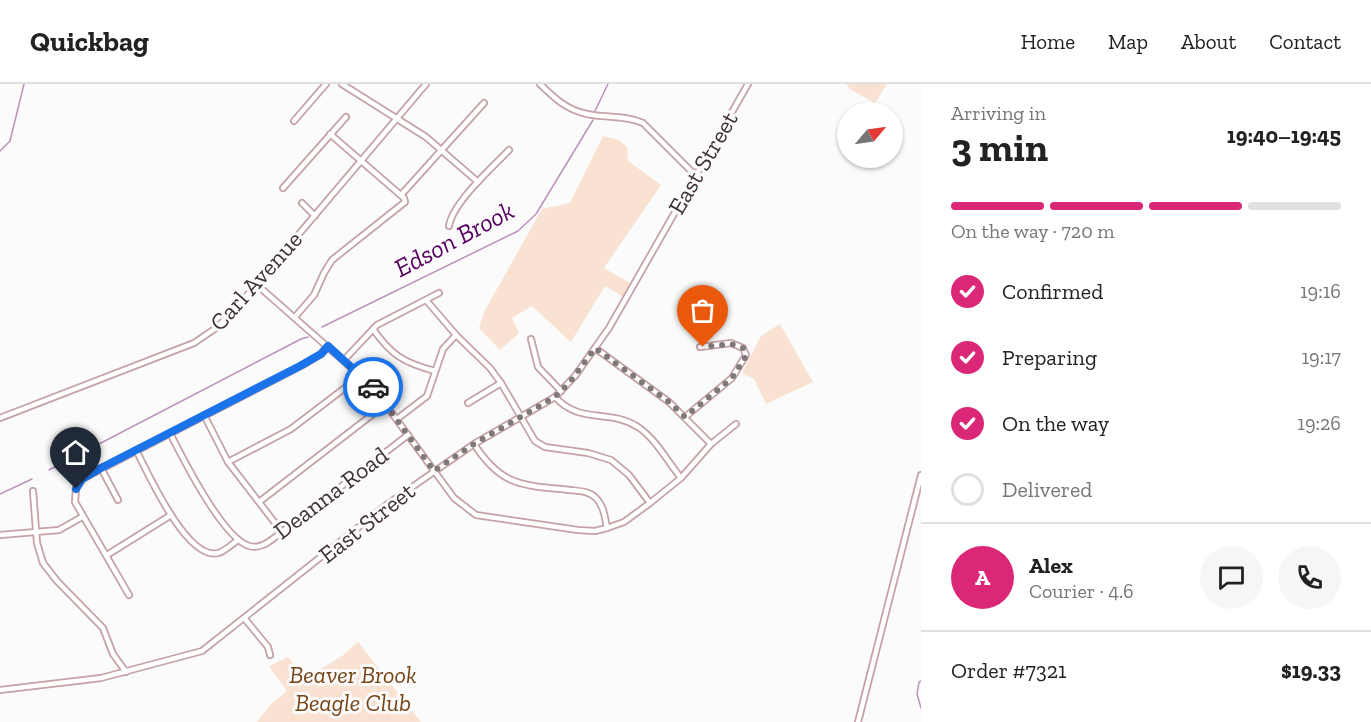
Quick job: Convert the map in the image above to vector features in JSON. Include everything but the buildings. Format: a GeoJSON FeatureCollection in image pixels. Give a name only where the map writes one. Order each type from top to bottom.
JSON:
{"type":"FeatureCollection","features":[{"type":"Feature","properties":{"kind":"street"},"geometry":{"type":"LineString","coordinates":[[294,121],[326,84]]}},
{"type":"Feature","properties":{"kind":"street"},"geometry":{"type":"LineString","coordinates":[[342,84],[442,150],[478,182]]}},
{"type":"Feature","properties":{"kind":"street","name":"Carl Avenue"},"geometry":{"type":"LineString","coordinates":[[0,418],[194,343],[225,320],[398,120],[426,84]]}},
{"type":"Feature","properties":{"kind":"street"},"geometry":{"type":"LineString","coordinates":[[540,84],[554,99],[570,109],[587,114],[633,119],[643,123],[696,176]]}},
{"type":"Feature","properties":{"kind":"street","name":"East Street"},"geometry":{"type":"LineString","coordinates":[[0,690],[79,682],[202,651],[434,471],[474,444],[555,397],[595,348],[630,293],[748,84]]}},
{"type":"Feature","properties":{"kind":"street"},"geometry":{"type":"LineString","coordinates":[[402,195],[484,103]]}},
{"type":"Feature","properties":{"kind":"street"},"geometry":{"type":"LineString","coordinates":[[283,188],[346,117]]}},
{"type":"Feature","properties":{"kind":"street"},"geometry":{"type":"LineString","coordinates":[[295,318],[314,295],[332,260],[404,204],[405,199],[330,134]]}},
{"type":"Feature","properties":{"kind":"street"},"geometry":{"type":"LineString","coordinates":[[449,226],[451,216],[478,182],[509,150]]}},
{"type":"Feature","properties":{"kind":"street"},"geometry":{"type":"LineString","coordinates":[[302,203],[315,216]]}},
{"type":"Feature","properties":{"kind":"street"},"geometry":{"type":"LineString","coordinates":[[256,284],[372,386],[454,498],[476,515],[578,530],[595,531],[607,528],[624,522],[650,503],[681,478],[711,444],[736,424]]}},
{"type":"Feature","properties":{"kind":"street"},"geometry":{"type":"LineString","coordinates":[[344,360],[377,325],[440,293]]}},
{"type":"Feature","properties":{"kind":"street"},"geometry":{"type":"LineString","coordinates":[[426,300],[456,335],[490,368],[533,438],[541,445],[594,454],[615,462],[629,475],[650,503]]}},
{"type":"Feature","properties":{"kind":"street"},"geometry":{"type":"LineString","coordinates":[[373,329],[383,343],[403,360],[412,365],[435,371]]}},
{"type":"Feature","properties":{"kind":"street"},"geometry":{"type":"LineString","coordinates":[[397,419],[427,396],[443,349],[456,335]]}},
{"type":"Feature","properties":{"kind":"street"},"geometry":{"type":"LineString","coordinates":[[531,339],[538,367],[561,391]]}},
{"type":"Feature","properties":{"kind":"street"},"geometry":{"type":"LineString","coordinates":[[685,417],[732,378],[745,358],[745,351],[731,344],[700,347]]}},
{"type":"Feature","properties":{"kind":"street"},"geometry":{"type":"LineString","coordinates":[[129,595],[75,502],[76,489],[82,479],[300,366],[321,354],[328,346]]}},
{"type":"Feature","properties":{"kind":"street"},"geometry":{"type":"LineString","coordinates":[[595,348],[669,402],[711,444]]}},
{"type":"Feature","properties":{"kind":"street"},"geometry":{"type":"LineString","coordinates":[[228,462],[291,429],[350,384],[358,373]]}},
{"type":"Feature","properties":{"kind":"street"},"geometry":{"type":"LineString","coordinates":[[468,402],[501,383]]}},
{"type":"Feature","properties":{"kind":"street"},"geometry":{"type":"LineString","coordinates":[[555,397],[571,410],[585,414],[611,416],[638,427],[681,478]]}},
{"type":"Feature","properties":{"kind":"street"},"geometry":{"type":"LineString","coordinates":[[259,502],[386,404]]}},
{"type":"Feature","properties":{"kind":"street"},"geometry":{"type":"LineString","coordinates":[[204,415],[228,462],[282,532]]}},
{"type":"Feature","properties":{"kind":"street","name":"Deanna Road"},"geometry":{"type":"LineString","coordinates":[[170,433],[198,487],[238,540],[250,547],[262,546],[282,532],[408,435]]}},
{"type":"Feature","properties":{"kind":"street"},"geometry":{"type":"LineString","coordinates":[[474,444],[492,469],[507,480],[582,491],[593,496],[602,507],[607,528]]}},
{"type":"Feature","properties":{"kind":"street"},"geometry":{"type":"LineString","coordinates":[[136,450],[171,515],[197,547],[206,553],[219,553],[238,540]]}},
{"type":"Feature","properties":{"kind":"street"},"geometry":{"type":"LineString","coordinates":[[101,468],[118,500]]}},
{"type":"Feature","properties":{"kind":"street"},"geometry":{"type":"LineString","coordinates":[[858,722],[921,475]]}},
{"type":"Feature","properties":{"kind":"street"},"geometry":{"type":"LineString","coordinates":[[33,492],[38,549],[46,569],[104,628],[113,654],[126,672]]}},
{"type":"Feature","properties":{"kind":"street"},"geometry":{"type":"LineString","coordinates":[[107,555],[171,515]]}},
{"type":"Feature","properties":{"kind":"street"},"geometry":{"type":"LineString","coordinates":[[0,535],[63,528],[82,517]]}},
{"type":"Feature","properties":{"kind":"street"},"geometry":{"type":"LineString","coordinates":[[245,618],[268,647],[270,655]]}},
{"type":"Feature","properties":{"kind":"green space"},"geometry":{"type":"Polygon","coordinates":[[[846,84],[887,84],[876,102],[850,89],[846,84]]]}},
{"type":"Feature","properties":{"kind":"green space"},"geometry":{"type":"Polygon","coordinates":[[[603,136],[619,140],[627,147],[628,161],[661,185],[604,268],[630,283],[624,297],[605,286],[571,342],[532,306],[512,318],[519,333],[500,350],[479,328],[485,310],[542,209],[570,203],[603,136]]]}},
{"type":"Feature","properties":{"kind":"green space"},"geometry":{"type":"Polygon","coordinates":[[[780,324],[813,382],[766,404],[754,379],[742,373],[761,336],[780,324]]]}},
{"type":"Feature","properties":{"kind":"green space","name":"Beaver Brook Beagle Club"},"geometry":{"type":"Polygon","coordinates":[[[358,642],[421,722],[257,722],[270,705],[287,691],[269,666],[288,657],[304,679],[342,656],[358,642]]]}},
{"type":"Feature","properties":{"kind":"waterway"},"geometry":{"type":"LineString","coordinates":[[0,151],[10,141],[24,84]]}},
{"type":"Feature","properties":{"kind":"waterway","name":"Edson Brook"},"geometry":{"type":"LineString","coordinates":[[595,111],[608,84]]}},
{"type":"Feature","properties":{"kind":"waterway","name":"Edson Brook"},"geometry":{"type":"LineString","coordinates":[[322,327],[518,231],[536,214],[593,120]]}},
{"type":"Feature","properties":{"kind":"waterway","name":"Edson Brook"},"geometry":{"type":"LineString","coordinates":[[49,470],[308,337]]}},
{"type":"Feature","properties":{"kind":"waterway","name":"Edson Brook"},"geometry":{"type":"LineString","coordinates":[[0,494],[32,479]]}},
{"type":"Feature","properties":{"kind":"waterway"},"geometry":{"type":"LineString","coordinates":[[921,681],[917,694],[921,708]]}},
{"type":"Feature","properties":{"kind":"way so far"},"geometry":{"type":"LineString","coordinates":[[373,387],[434,471],[474,444],[555,397],[570,382],[595,348],[669,402],[685,417],[732,378],[746,356],[743,348],[738,345],[703,347]]}},
{"type":"Feature","properties":{"kind":"route"},"geometry":{"type":"LineString","coordinates":[[76,489],[82,479],[101,468],[300,366],[321,354],[328,346],[373,387]]}}]}
